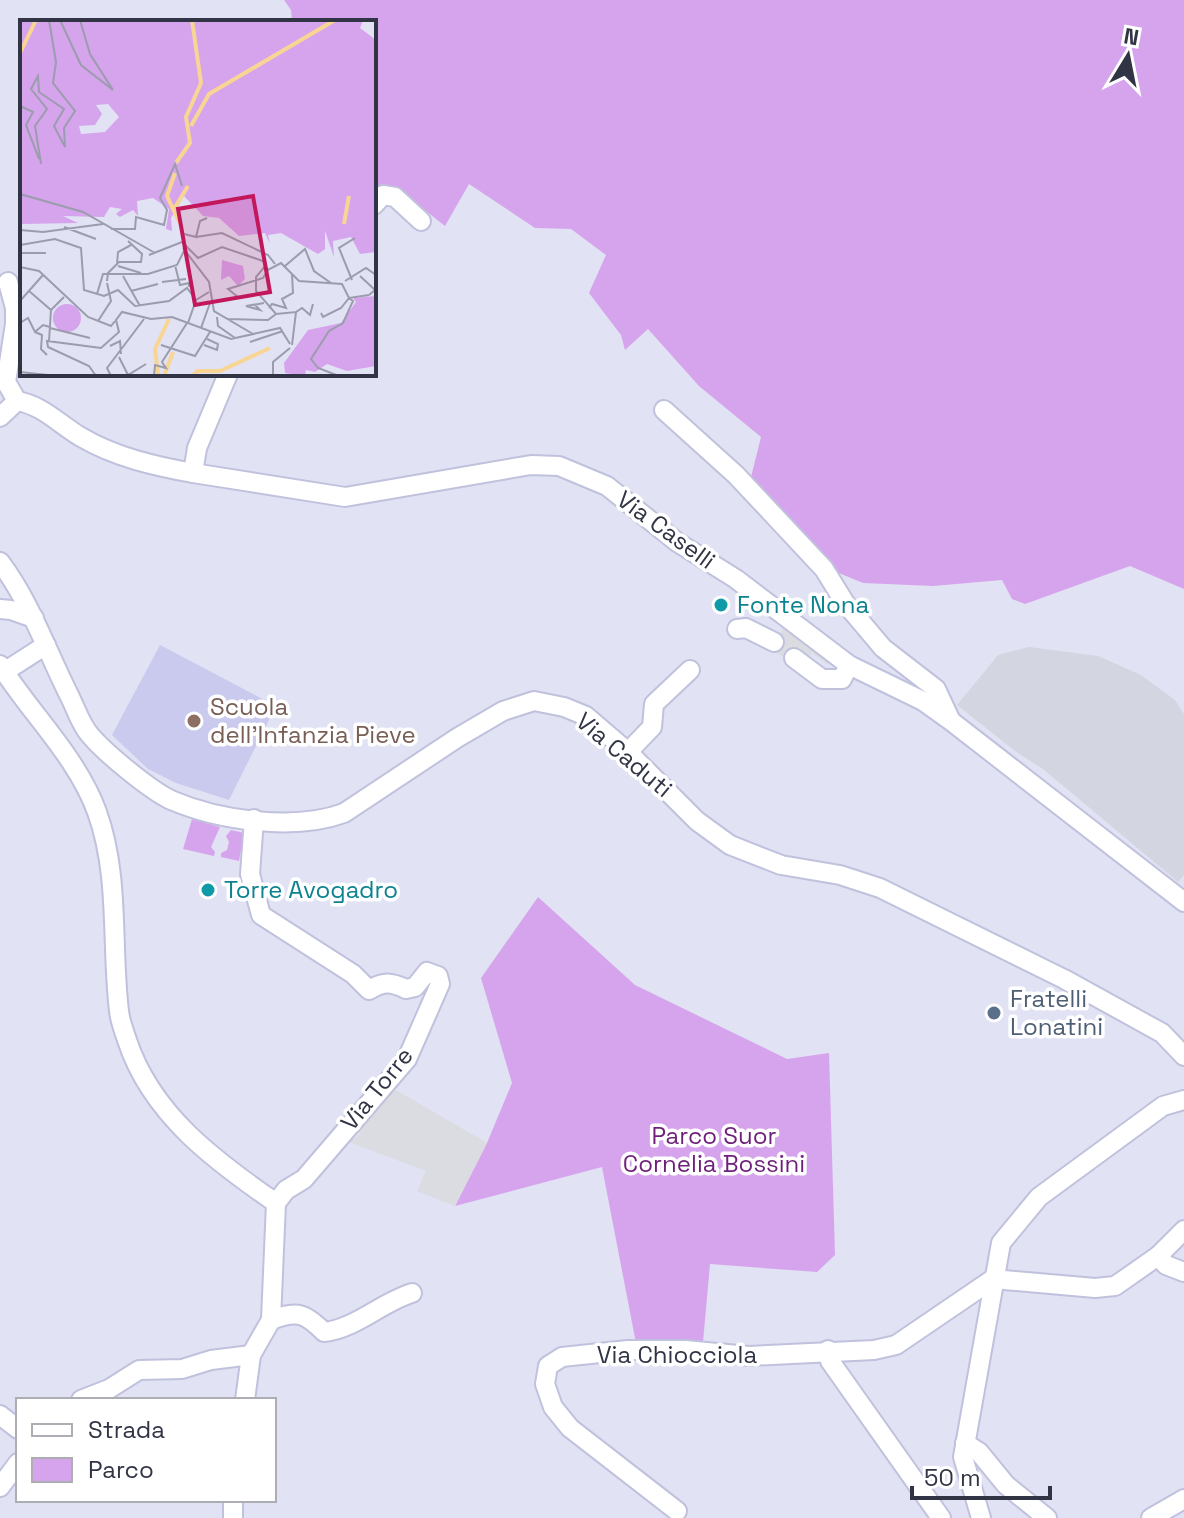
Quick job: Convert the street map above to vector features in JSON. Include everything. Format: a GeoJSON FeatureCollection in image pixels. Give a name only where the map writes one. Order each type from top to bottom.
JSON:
{"type":"FeatureCollection","features":[{"type":"Feature","properties":{"kind":"street"},"geometry":{"type":"LineString","coordinates":[[376,203],[383,195],[395,197],[421,221]]}},
{"type":"Feature","properties":{"kind":"street"},"geometry":{"type":"LineString","coordinates":[[0,417],[17,401],[3,383],[15,324],[15,308],[8,282]]}},
{"type":"Feature","properties":{"kind":"street"},"geometry":{"type":"LineString","coordinates":[[193,473],[197,448],[227,376]]}},
{"type":"Feature","properties":{"kind":"street","name":"Via Caselli"},"geometry":{"type":"LineString","coordinates":[[17,401],[31,404],[82,438],[146,465],[345,497],[531,465],[559,466],[607,486],[677,542],[736,579],[849,665],[923,701],[951,721],[1184,902]]}},
{"type":"Feature","properties":{"kind":"street"},"geometry":{"type":"LineString","coordinates":[[664,410],[736,475],[824,569],[845,603],[883,648],[936,689],[951,721]]}},
{"type":"Feature","properties":{"kind":"street","name":"Via Caduti"},"geometry":{"type":"LineString","coordinates":[[0,562],[34,618],[89,734],[120,762],[170,799],[226,816],[292,823],[324,820],[344,813],[503,711],[534,701],[564,707],[586,716],[628,752],[697,821],[730,845],[781,865],[840,875],[880,888],[1064,979],[1162,1033],[1184,1056]]}},
{"type":"Feature","properties":{"kind":"street"},"geometry":{"type":"LineString","coordinates":[[0,609],[34,618]]}},
{"type":"Feature","properties":{"kind":"street"},"geometry":{"type":"LineString","coordinates":[[737,629],[746,628],[774,642]]}},
{"type":"Feature","properties":{"kind":"street"},"geometry":{"type":"LineString","coordinates":[[46,645],[2,669],[83,781],[97,813],[107,852],[114,907],[119,1014],[133,1059],[186,1135],[234,1175],[276,1203],[271,1320],[251,1355],[245,1398]]}},
{"type":"Feature","properties":{"kind":"street"},"geometry":{"type":"LineString","coordinates":[[794,658],[822,679],[842,679],[849,665]]}},
{"type":"Feature","properties":{"kind":"street"},"geometry":{"type":"LineString","coordinates":[[628,752],[652,727],[654,704],[690,670]]}},
{"type":"Feature","properties":{"kind":"street","name":"Via Torre"},"geometry":{"type":"LineString","coordinates":[[254,819],[250,874],[261,915],[353,974],[369,990],[391,982],[406,989],[415,987],[427,972],[438,976],[440,984],[407,1059],[304,1179],[286,1190],[276,1203]]}},
{"type":"Feature","properties":{"kind":"street"},"geometry":{"type":"LineString","coordinates":[[981,1518],[963,1457],[1001,1243],[1039,1197],[1163,1106],[1184,1100]]}},
{"type":"Feature","properties":{"kind":"street"},"geometry":{"type":"LineString","coordinates":[[993,1279],[1095,1288],[1115,1286],[1158,1256],[1184,1230]]}},
{"type":"Feature","properties":{"kind":"street"},"geometry":{"type":"LineString","coordinates":[[1158,1256],[1166,1265],[1184,1272]]}},
{"type":"Feature","properties":{"kind":"street","name":"Via Chiocciola"},"geometry":{"type":"LineString","coordinates":[[677,1511],[570,1428],[553,1407],[545,1384],[548,1366],[562,1357],[628,1350],[685,1350],[749,1356],[874,1350],[896,1345],[993,1279]]}},
{"type":"Feature","properties":{"kind":"street"},"geometry":{"type":"LineString","coordinates":[[271,1320],[291,1312],[310,1318],[324,1332],[337,1331],[393,1298],[412,1293]]}},
{"type":"Feature","properties":{"kind":"street"},"geometry":{"type":"LineString","coordinates":[[828,1350],[830,1361],[941,1518]]}},
{"type":"Feature","properties":{"kind":"street"},"geometry":{"type":"LineString","coordinates":[[86,1398],[109,1389],[139,1370],[182,1369],[251,1355]]}},
{"type":"Feature","properties":{"kind":"street"},"geometry":{"type":"LineString","coordinates":[[0,1415],[16,1427]]}},
{"type":"Feature","properties":{"kind":"street"},"geometry":{"type":"LineString","coordinates":[[965,1443],[979,1452],[1006,1485],[1047,1518]]}},
{"type":"Feature","properties":{"kind":"street"},"geometry":{"type":"LineString","coordinates":[[0,1487],[16,1466]]}},
{"type":"Feature","properties":{"kind":"street"},"geometry":{"type":"LineString","coordinates":[[1151,1518],[1184,1499]]}},
{"type":"Feature","properties":{"kind":"shaded area"},"geometry":{"type":"Polygon","coordinates":[[[787,624],[832,658],[827,664],[812,653],[806,660],[791,663],[770,647],[787,624]]]}},
{"type":"Feature","properties":{"kind":"shaded area","name":"Scuola dell'Infanzia Pieve"},"geometry":{"type":"Polygon","coordinates":[[[160,645],[276,706],[229,800],[176,783],[148,769],[112,735],[160,645]]]}},
{"type":"Feature","properties":{"kind":"shaded area"},"geometry":{"type":"Polygon","coordinates":[[[1029,647],[1098,656],[1141,675],[1175,700],[1184,714],[1184,875],[1178,882],[1043,769],[957,705],[998,655],[1029,647]]]}},
{"type":"Feature","properties":{"kind":"shaded area"},"geometry":{"type":"Polygon","coordinates":[[[396,1090],[487,1143],[455,1206],[417,1191],[426,1171],[349,1142],[360,1134],[354,1126],[396,1090]]]}},
{"type":"Feature","properties":{"kind":"green space"},"geometry":{"type":"Polygon","coordinates":[[[284,0],[1184,0],[1184,589],[1130,566],[1025,604],[1012,599],[1002,580],[933,586],[863,583],[834,571],[751,477],[761,437],[699,386],[648,329],[625,350],[621,335],[589,293],[606,255],[571,229],[535,228],[469,184],[445,226],[421,207],[376,185],[376,20],[292,20],[291,10],[284,0]]]}},
{"type":"Feature","properties":{"kind":"green space"},"geometry":{"type":"Polygon","coordinates":[[[192,819],[220,827],[211,847],[214,856],[183,849],[192,819]]]}},
{"type":"Feature","properties":{"kind":"green space"},"geometry":{"type":"Polygon","coordinates":[[[231,830],[244,833],[239,861],[221,857],[221,853],[227,850],[229,842],[226,836],[231,830]]]}},
{"type":"Feature","properties":{"kind":"green space","name":"Parco Suor Cornelia Bossini"},"geometry":{"type":"Polygon","coordinates":[[[538,897],[635,985],[787,1059],[829,1053],[835,1255],[817,1272],[710,1264],[703,1342],[636,1343],[602,1167],[455,1206],[487,1143],[512,1083],[481,978],[538,897]]]}},
{"type":"Feature","properties":{"kind":"place","name":"Fonte Nona"},"geometry":{"type":"Point","coordinates":[721,605]}},
{"type":"Feature","properties":{"kind":"place","name":"Scuola dell'Infanzia Pieve"},"geometry":{"type":"Point","coordinates":[194,721]}},
{"type":"Feature","properties":{"kind":"place","name":"Torre Avogadro"},"geometry":{"type":"Point","coordinates":[208,890]}},
{"type":"Feature","properties":{"kind":"place","name":"Fratelli Lonatini"},"geometry":{"type":"Point","coordinates":[994,1013]}}]}
